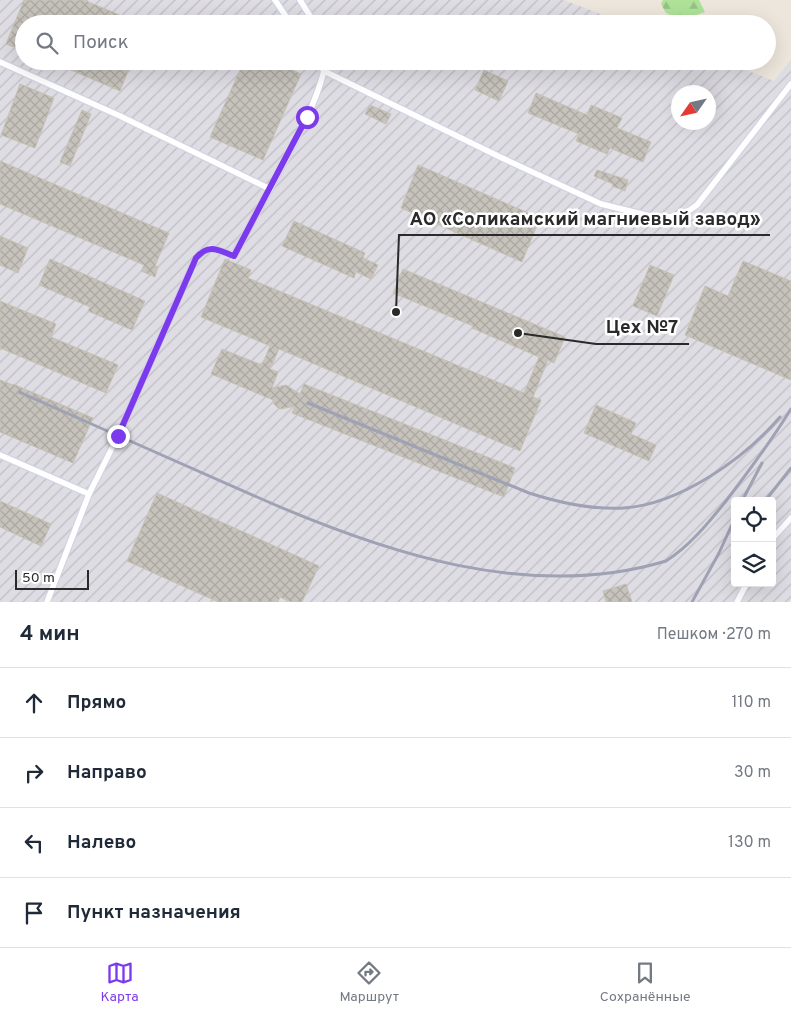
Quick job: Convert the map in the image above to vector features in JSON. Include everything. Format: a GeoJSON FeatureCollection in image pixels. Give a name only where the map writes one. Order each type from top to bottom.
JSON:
{"type":"FeatureCollection","features":[{"type":"Feature","properties":{"kind":"lane"},"geometry":{"type":"LineString","coordinates":[[275,0],[285,15]]}},
{"type":"Feature","properties":{"kind":"lane"},"geometry":{"type":"LineString","coordinates":[[300,0],[309,15]]}},
{"type":"Feature","properties":{"kind":"lane"},"geometry":{"type":"LineString","coordinates":[[0,62],[15,69]]}},
{"type":"Feature","properties":{"kind":"lane"},"geometry":{"type":"LineString","coordinates":[[18,70],[120,116],[270,189]]}},
{"type":"Feature","properties":{"kind":"lane"},"geometry":{"type":"LineString","coordinates":[[47,602],[89,494],[118,436],[196,258],[210,248],[234,256],[314,104],[324,71],[601,204],[658,218],[687,212],[696,205],[791,84]]}},
{"type":"Feature","properties":{"kind":"lane"},"geometry":{"type":"LineString","coordinates":[[0,455],[89,494]]}},
{"type":"Feature","properties":{"kind":"lane"},"geometry":{"type":"LineString","coordinates":[[776,535],[791,518]]}},
{"type":"Feature","properties":{"kind":"lane"},"geometry":{"type":"LineString","coordinates":[[737,602],[745,587]]}},
{"type":"Feature","properties":{"kind":"shaded area"},"geometry":{"type":"Polygon","coordinates":[[[0,0],[564,0],[603,15],[15,15],[15,70],[746,70],[774,81],[791,60],[791,602],[0,602],[0,0]]]}},
{"type":"Feature","properties":{"kind":"green space"},"geometry":{"type":"Polygon","coordinates":[[[663,0],[699,0],[705,12],[696,15],[670,15],[666,13],[661,4],[663,0]]]}},
{"type":"Feature","properties":{"kind":"building"},"geometry":{"type":"Polygon","coordinates":[[[24,0],[84,0],[120,15],[18,15],[24,0]]]}},
{"type":"Feature","properties":{"kind":"building"},"geometry":{"type":"Polygon","coordinates":[[[15,22],[15,48],[6,44],[15,22]]]}},
{"type":"Feature","properties":{"kind":"building"},"geometry":{"type":"Polygon","coordinates":[[[71,70],[128,70],[120,91],[71,70]]]}},
{"type":"Feature","properties":{"kind":"building"},"geometry":{"type":"Polygon","coordinates":[[[240,70],[292,70],[301,74],[263,160],[210,137],[240,70]]]}},
{"type":"Feature","properties":{"kind":"building"},"geometry":{"type":"Polygon","coordinates":[[[484,70],[508,81],[499,101],[475,90],[484,70]]]}},
{"type":"Feature","properties":{"kind":"building"},"geometry":{"type":"Polygon","coordinates":[[[20,84],[54,98],[35,148],[1,135],[20,84]]]}},
{"type":"Feature","properties":{"kind":"building"},"geometry":{"type":"Polygon","coordinates":[[[536,93],[587,115],[591,105],[622,118],[617,128],[651,142],[643,162],[610,148],[607,154],[576,141],[579,134],[528,113],[536,93]]]}},
{"type":"Feature","properties":{"kind":"building"},"geometry":{"type":"Polygon","coordinates":[[[370,105],[391,114],[386,124],[365,114],[370,105]]]}},
{"type":"Feature","properties":{"kind":"building"},"geometry":{"type":"Polygon","coordinates":[[[82,110],[91,114],[70,166],[60,162],[82,110]]]}},
{"type":"Feature","properties":{"kind":"building"},"geometry":{"type":"Polygon","coordinates":[[[0,161],[169,233],[155,266],[158,267],[155,277],[141,271],[144,265],[0,204],[0,161]]]}},
{"type":"Feature","properties":{"kind":"building"},"geometry":{"type":"Polygon","coordinates":[[[418,165],[540,218],[522,262],[401,208],[418,165]]]}},
{"type":"Feature","properties":{"kind":"building"},"geometry":{"type":"Polygon","coordinates":[[[597,170],[628,180],[625,191],[594,176],[597,170]]]}},
{"type":"Feature","properties":{"kind":"building"},"geometry":{"type":"Polygon","coordinates":[[[294,221],[365,253],[363,258],[378,265],[371,279],[356,272],[354,278],[282,246],[294,221]]]}},
{"type":"Feature","properties":{"kind":"building"},"geometry":{"type":"Polygon","coordinates":[[[0,236],[28,248],[18,273],[0,265],[0,236]]]}},
{"type":"Feature","properties":{"kind":"building"},"geometry":{"type":"Polygon","coordinates":[[[50,259],[145,301],[132,330],[88,311],[90,307],[39,285],[50,259]]]}},
{"type":"Feature","properties":{"kind":"building"},"geometry":{"type":"Polygon","coordinates":[[[225,259],[251,270],[248,278],[524,393],[539,357],[472,328],[473,326],[393,293],[403,269],[565,337],[554,363],[548,360],[533,397],[541,400],[520,451],[279,349],[270,369],[278,372],[272,388],[286,385],[300,394],[304,384],[515,468],[504,497],[292,413],[295,406],[278,408],[273,400],[211,374],[222,349],[262,365],[270,346],[201,317],[225,259]]]}},
{"type":"Feature","properties":{"kind":"building"},"geometry":{"type":"Polygon","coordinates":[[[743,261],[791,281],[791,380],[685,335],[705,286],[728,296],[743,261]]]}},
{"type":"Feature","properties":{"kind":"building"},"geometry":{"type":"Polygon","coordinates":[[[650,265],[674,275],[657,316],[633,306],[650,265]]]}},
{"type":"Feature","properties":{"kind":"building"},"geometry":{"type":"Polygon","coordinates":[[[0,301],[56,324],[51,337],[118,365],[106,393],[0,348],[0,301]]]}},
{"type":"Feature","properties":{"kind":"building"},"geometry":{"type":"Polygon","coordinates":[[[0,380],[93,418],[73,463],[0,432],[0,380]]]}},
{"type":"Feature","properties":{"kind":"building"},"geometry":{"type":"Polygon","coordinates":[[[596,405],[636,423],[631,434],[656,445],[649,461],[584,433],[596,405]]]}},
{"type":"Feature","properties":{"kind":"building"},"geometry":{"type":"Polygon","coordinates":[[[157,493],[319,566],[302,602],[291,602],[280,597],[278,602],[218,602],[127,561],[157,493]]]}},
{"type":"Feature","properties":{"kind":"building"},"geometry":{"type":"Polygon","coordinates":[[[0,501],[51,524],[41,546],[0,527],[0,501]]]}},
{"type":"Feature","properties":{"kind":"building"},"geometry":{"type":"Polygon","coordinates":[[[626,584],[632,602],[606,602],[603,591],[626,584]]]}},
{"type":"Feature","properties":{"kind":"railway"},"geometry":{"type":"LineString","coordinates":[[19,392],[305,518],[355,536],[406,553],[458,565],[510,574],[563,576],[615,572],[666,561],[675,555],[699,533],[726,501],[760,456],[791,409]]}},
{"type":"Feature","properties":{"kind":"railway"},"geometry":{"type":"LineString","coordinates":[[308,403],[529,493],[552,500],[600,508],[624,508],[645,505],[688,489],[730,463],[765,433],[780,417]]}},
{"type":"Feature","properties":{"kind":"railway"},"geometry":{"type":"LineString","coordinates":[[744,497],[762,463]]}},
{"type":"Feature","properties":{"kind":"railway"},"geometry":{"type":"LineString","coordinates":[[768,497],[791,468]]}},
{"type":"Feature","properties":{"kind":"railway"},"geometry":{"type":"LineString","coordinates":[[692,602],[731,527]]}},
{"type":"Feature","properties":{"kind":"place","name":"АО «Соликамский магниевый завод»"},"geometry":{"type":"Point","coordinates":[396,312]}},
{"type":"Feature","properties":{"kind":"place","name":"Цех №7"},"geometry":{"type":"Point","coordinates":[518,333]}},
{"type":"Feature","properties":{"kind":"route"},"geometry":{"type":"LineString","coordinates":[[118,436],[196,258],[200,253],[210,248],[234,256],[307,117]]}}]}
